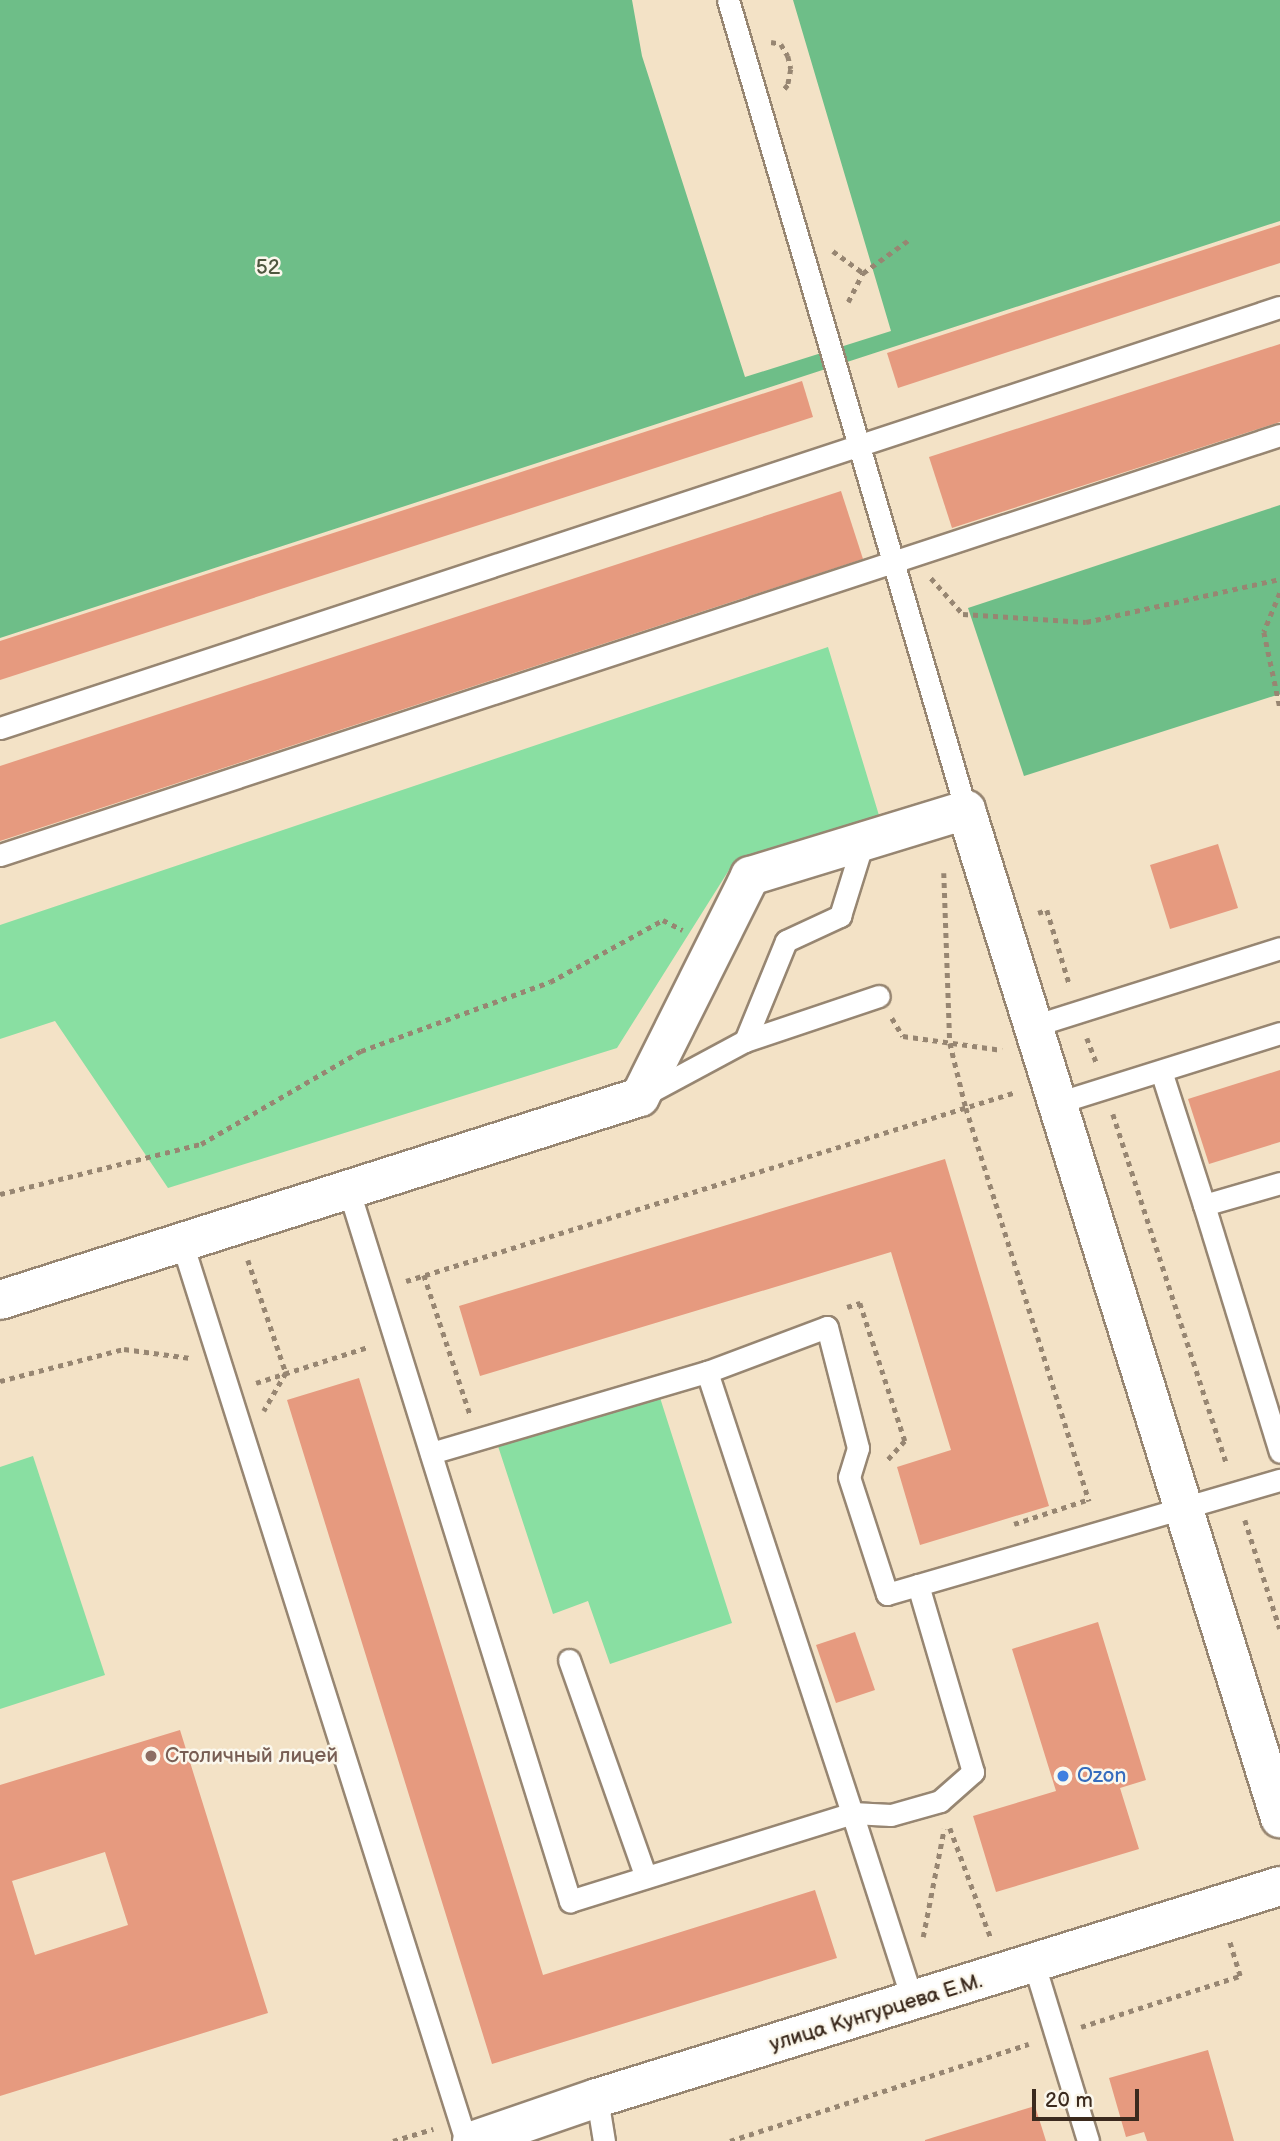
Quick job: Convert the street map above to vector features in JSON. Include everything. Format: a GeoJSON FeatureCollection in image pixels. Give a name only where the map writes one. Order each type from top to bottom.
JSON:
{"type":"FeatureCollection","features":[{"type":"Feature","properties":{"kind":"street"},"geometry":{"type":"LineString","coordinates":[[0,1300],[640,1097],[750,876],[966,810],[1280,1818]]}},
{"type":"Feature","properties":{"kind":"street","name":"улица Кунгурцева Е.М."},"geometry":{"type":"LineString","coordinates":[[472,2141],[597,2098],[914,2002],[1280,1886]]}},
{"type":"Feature","properties":{"kind":"lane"},"geometry":{"type":"LineString","coordinates":[[728,0],[859,445],[902,558],[966,810]]}},
{"type":"Feature","properties":{"kind":"lane"},"geometry":{"type":"LineString","coordinates":[[0,728],[1280,307]]}},
{"type":"Feature","properties":{"kind":"lane"},"geometry":{"type":"LineString","coordinates":[[0,855],[1280,435]]}},
{"type":"Feature","properties":{"kind":"lane"},"geometry":{"type":"LineString","coordinates":[[746,1041],[786,941],[840,916],[863,842]]}},
{"type":"Feature","properties":{"kind":"lane"},"geometry":{"type":"LineString","coordinates":[[1280,948],[1079,1012],[1046,1067],[1105,1088],[1280,1033]]}},
{"type":"Feature","properties":{"kind":"lane"},"geometry":{"type":"LineString","coordinates":[[640,1097],[746,1041],[879,996]]}},
{"type":"Feature","properties":{"kind":"lane"},"geometry":{"type":"LineString","coordinates":[[1160,1070],[1280,1452]]}},
{"type":"Feature","properties":{"kind":"lane"},"geometry":{"type":"LineString","coordinates":[[1204,1205],[1280,1183]]}},
{"type":"Feature","properties":{"kind":"lane"},"geometry":{"type":"LineString","coordinates":[[349,1191],[570,1900],[852,1813],[891,1815],[940,1801],[973,1772],[918,1585]]}},
{"type":"Feature","properties":{"kind":"lane"},"geometry":{"type":"LineString","coordinates":[[182,1243],[466,2141]]}},
{"type":"Feature","properties":{"kind":"lane"},"geometry":{"type":"LineString","coordinates":[[431,1453],[707,1372],[827,1327],[858,1448],[849,1476],[887,1594],[1280,1480]]}},
{"type":"Feature","properties":{"kind":"lane"},"geometry":{"type":"LineString","coordinates":[[707,1372],[914,2002]]}},
{"type":"Feature","properties":{"kind":"lane"},"geometry":{"type":"LineString","coordinates":[[569,1660],[646,1877]]}},
{"type":"Feature","properties":{"kind":"lane"},"geometry":{"type":"LineString","coordinates":[[1034,1964],[1088,2141]]}},
{"type":"Feature","properties":{"kind":"lane"},"geometry":{"type":"LineString","coordinates":[[597,2098],[604,2141]]}},
{"type":"Feature","properties":{"kind":"path"},"geometry":{"type":"LineString","coordinates":[[769,42],[781,44],[788,56],[790,77],[782,93]]}},
{"type":"Feature","properties":{"kind":"path"},"geometry":{"type":"LineString","coordinates":[[845,307],[863,273],[910,239]]}},
{"type":"Feature","properties":{"kind":"path"},"geometry":{"type":"LineString","coordinates":[[825,245],[863,273]]}},
{"type":"Feature","properties":{"kind":"path"},"geometry":{"type":"LineString","coordinates":[[902,558],[963,614],[1024,620],[1086,622],[1280,579]]}},
{"type":"Feature","properties":{"kind":"path"},"geometry":{"type":"LineString","coordinates":[[1280,593],[1264,632],[1280,707]]}},
{"type":"Feature","properties":{"kind":"path"},"geometry":{"type":"LineString","coordinates":[[943,862],[950,1043],[966,1108],[1098,1534]]}},
{"type":"Feature","properties":{"kind":"path"},"geometry":{"type":"LineString","coordinates":[[1002,925],[1047,910],[1280,1629]]}},
{"type":"Feature","properties":{"kind":"path"},"geometry":{"type":"LineString","coordinates":[[0,1195],[201,1144],[361,1051],[550,982],[663,920],[715,946]]}},
{"type":"Feature","properties":{"kind":"path"},"geometry":{"type":"LineString","coordinates":[[879,996],[903,1036],[950,1043],[1046,1067]]}},
{"type":"Feature","properties":{"kind":"path"},"geometry":{"type":"LineString","coordinates":[[380,1289],[966,1108],[1046,1067]]}},
{"type":"Feature","properties":{"kind":"path"},"geometry":{"type":"LineString","coordinates":[[237,1226],[286,1373]]}},
{"type":"Feature","properties":{"kind":"path"},"geometry":{"type":"LineString","coordinates":[[424,1275],[472,1422]]}},
{"type":"Feature","properties":{"kind":"path"},"geometry":{"type":"LineString","coordinates":[[835,1311],[860,1303],[905,1441],[882,1467]]}},
{"type":"Feature","properties":{"kind":"path"},"geometry":{"type":"LineString","coordinates":[[229,1393],[395,1339]]}},
{"type":"Feature","properties":{"kind":"path"},"geometry":{"type":"LineString","coordinates":[[0,1381],[124,1349],[219,1363]]}},
{"type":"Feature","properties":{"kind":"path"},"geometry":{"type":"LineString","coordinates":[[1003,1528],[1089,1499]]}},
{"type":"Feature","properties":{"kind":"path"},"geometry":{"type":"LineString","coordinates":[[920,1950],[946,1818],[995,1951]]}},
{"type":"Feature","properties":{"kind":"path"},"geometry":{"type":"LineString","coordinates":[[730,2141],[1240,1976],[1227,1933]]}},
{"type":"Feature","properties":{"kind":"green space","name":"52"},"geometry":{"type":"Polygon","coordinates":[[[0,0],[632,0],[642,56],[745,377],[891,331],[793,0],[1280,0],[1280,221],[0,638],[0,0]]]}},
{"type":"Feature","properties":{"kind":"green space"},"geometry":{"type":"Polygon","coordinates":[[[1280,505],[1280,694],[1024,776],[968,608],[1280,505]]]}},
{"type":"Feature","properties":{"kind":"green space"},"geometry":{"type":"Polygon","coordinates":[[[828,647],[881,822],[729,870],[617,1048],[168,1188],[55,1021],[0,1039],[0,925],[828,647]]]}},
{"type":"Feature","properties":{"kind":"green space"},"geometry":{"type":"Polygon","coordinates":[[[655,1382],[732,1623],[610,1664],[588,1601],[553,1614],[494,1434],[655,1382]]]}},
{"type":"Feature","properties":{"kind":"green space"},"geometry":{"type":"Polygon","coordinates":[[[33,1456],[105,1675],[0,1709],[0,1467],[33,1456]]]}},
{"type":"Feature","properties":{"kind":"building"},"geometry":{"type":"Polygon","coordinates":[[[1280,225],[1280,263],[898,388],[887,353],[1280,225]]]}},
{"type":"Feature","properties":{"kind":"building"},"geometry":{"type":"Polygon","coordinates":[[[1280,344],[1280,422],[952,528],[929,457],[1280,344]]]}},
{"type":"Feature","properties":{"kind":"building"},"geometry":{"type":"Polygon","coordinates":[[[802,381],[813,417],[0,680],[0,641],[802,381]]]}},
{"type":"Feature","properties":{"kind":"building"},"geometry":{"type":"Polygon","coordinates":[[[841,491],[863,559],[0,841],[0,766],[841,491]]]}},
{"type":"Feature","properties":{"kind":"building"},"geometry":{"type":"Polygon","coordinates":[[[1218,844],[1238,908],[1170,929],[1150,865],[1218,844]]]}},
{"type":"Feature","properties":{"kind":"building"},"geometry":{"type":"Polygon","coordinates":[[[1280,1070],[1280,1142],[1209,1164],[1188,1099],[1280,1070]]]}},
{"type":"Feature","properties":{"kind":"building"},"geometry":{"type":"Polygon","coordinates":[[[945,1159],[1049,1506],[920,1545],[897,1467],[951,1450],[891,1252],[480,1376],[459,1306],[945,1159]]]}},
{"type":"Feature","properties":{"kind":"building"},"geometry":{"type":"Polygon","coordinates":[[[359,1378],[543,1975],[815,1890],[837,1958],[492,2064],[287,1400],[359,1378]]]}},
{"type":"Feature","properties":{"kind":"building"},"geometry":{"type":"Polygon","coordinates":[[[1098,1622],[1146,1780],[1120,1788],[1139,1849],[996,1892],[973,1816],[1056,1791],[1012,1649],[1098,1622]]]}},
{"type":"Feature","properties":{"kind":"building"},"geometry":{"type":"Polygon","coordinates":[[[855,1632],[875,1690],[836,1703],[816,1645],[855,1632]]]}},
{"type":"Feature","properties":{"kind":"building"},"geometry":{"type":"Polygon","coordinates":[[[180,1730],[268,2013],[0,2096],[0,1785],[180,1730]],[[105,1852],[12,1881],[35,1955],[128,1925],[105,1852]]]}},
{"type":"Feature","properties":{"kind":"building"},"geometry":{"type":"Polygon","coordinates":[[[1208,2050],[1234,2141],[1147,2141],[1144,2132],[1126,2137],[1109,2078],[1208,2050]]]}},
{"type":"Feature","properties":{"kind":"building"},"geometry":{"type":"Polygon","coordinates":[[[1035,2106],[1046,2141],[925,2141],[925,2140],[1035,2106]]]}},
{"type":"Feature","properties":{"kind":"place","name":"Столичный лицей"},"geometry":{"type":"Point","coordinates":[151,1756]}},
{"type":"Feature","properties":{"kind":"place","name":"Ozon"},"geometry":{"type":"Point","coordinates":[1063,1776]}}]}
